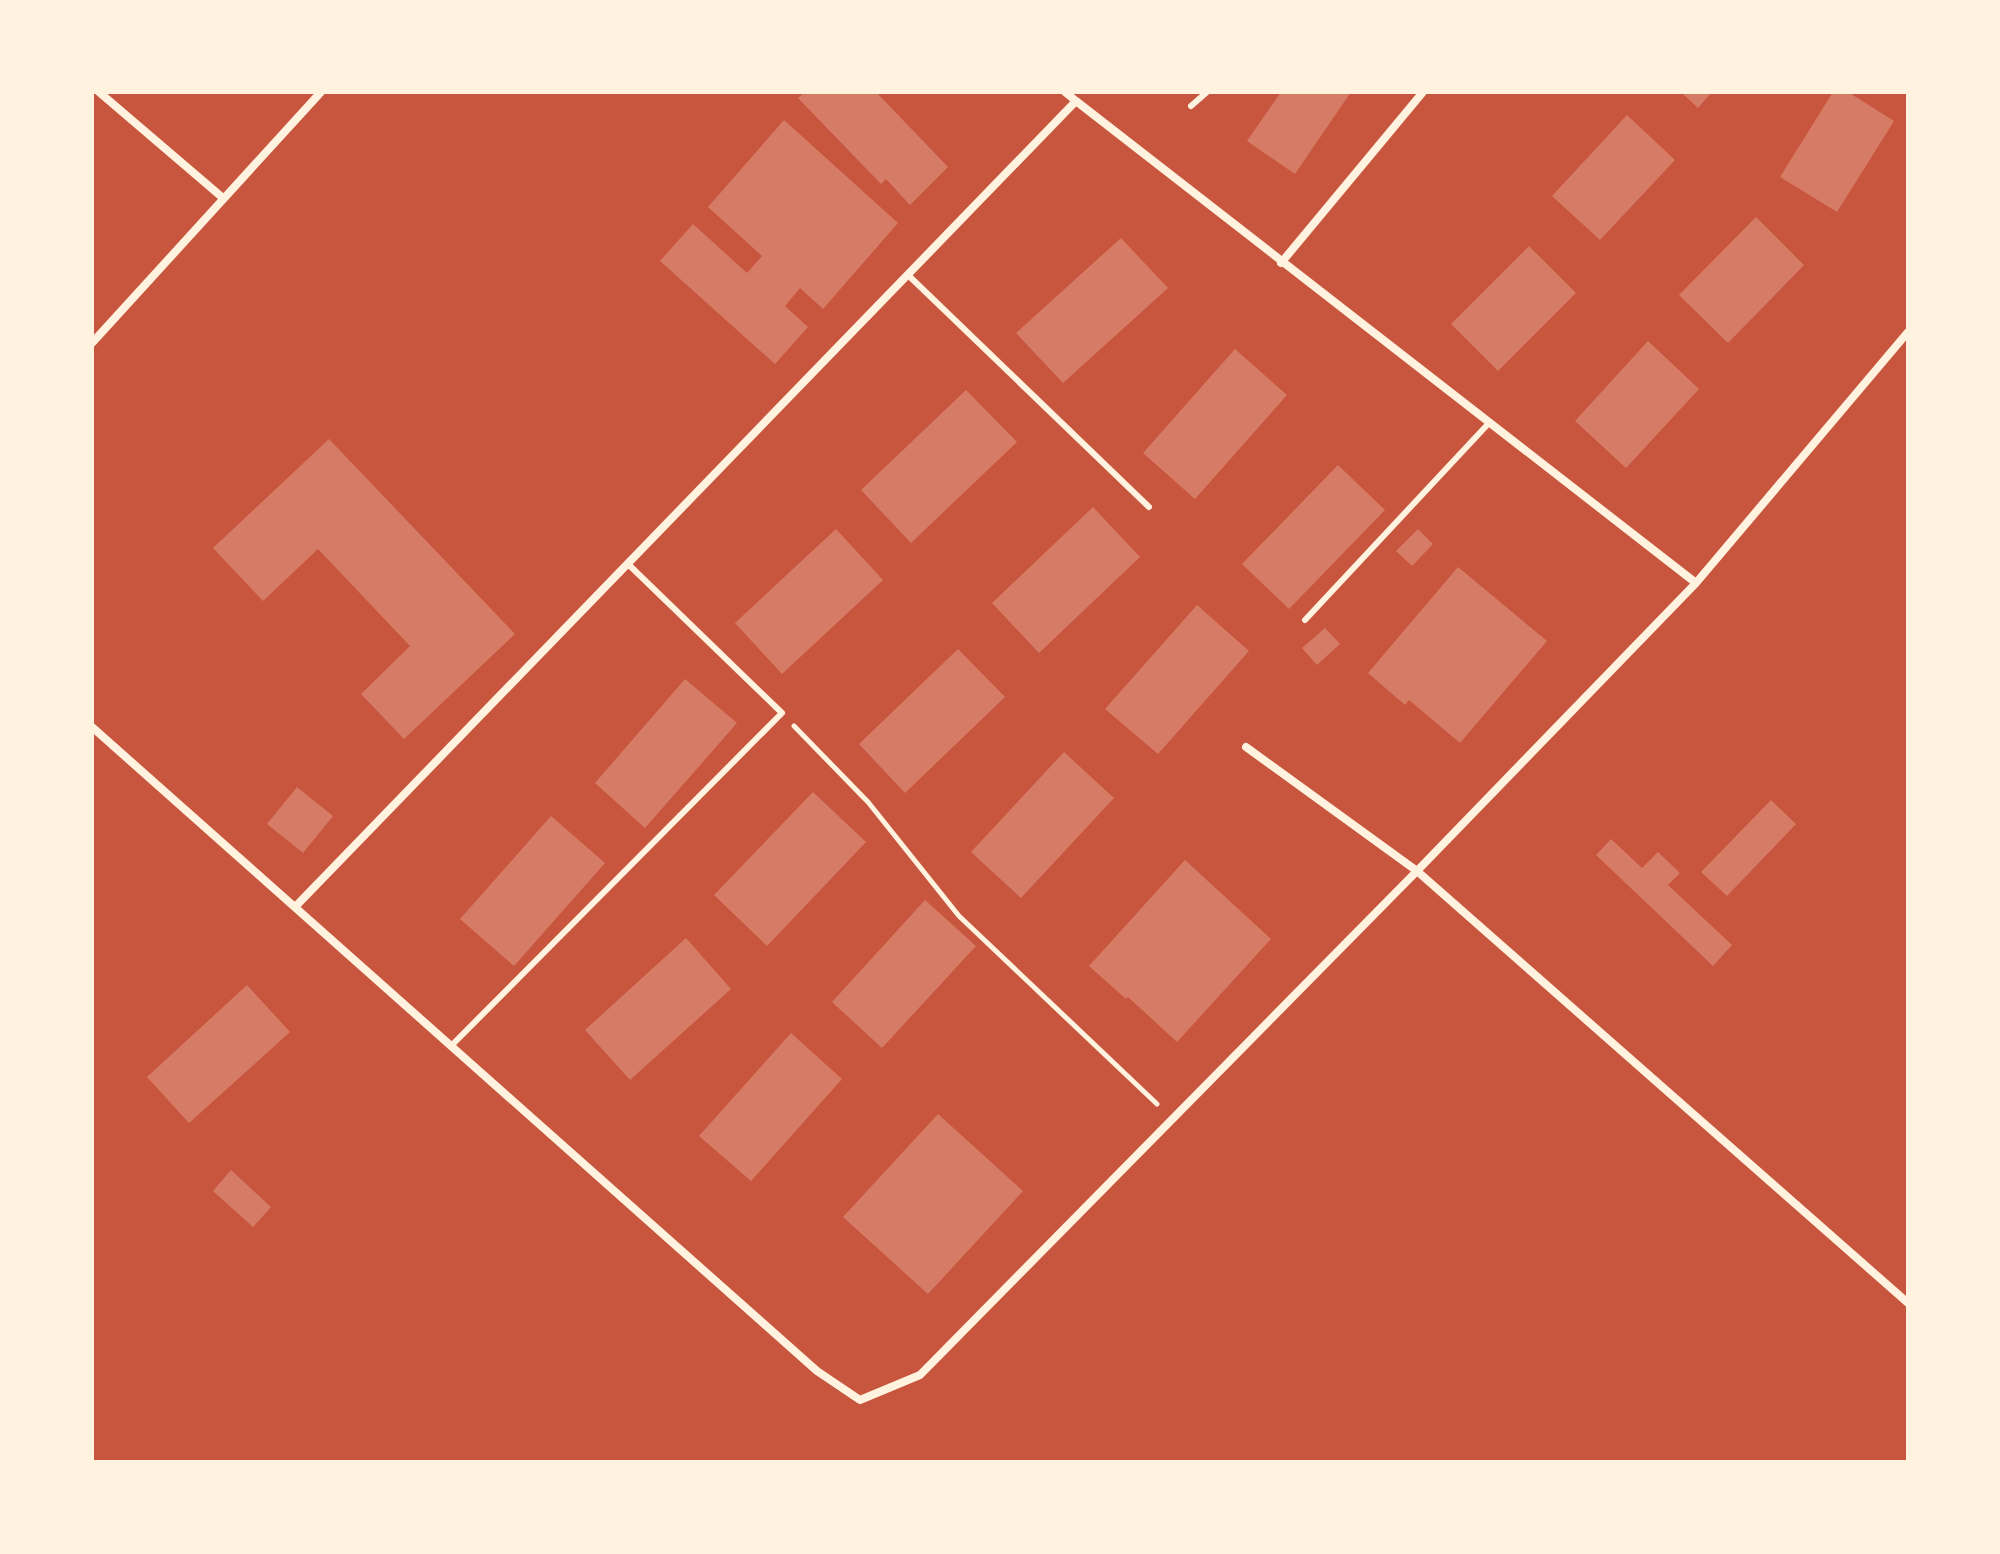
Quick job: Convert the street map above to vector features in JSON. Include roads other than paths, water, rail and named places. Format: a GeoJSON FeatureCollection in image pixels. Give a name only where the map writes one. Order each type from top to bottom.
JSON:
{"type":"FeatureCollection","features":[{"type":"Feature","properties":{"kind":"street"},"geometry":{"type":"LineString","coordinates":[[99,92],[223,198]]}},
{"type":"Feature","properties":{"kind":"street"},"geometry":{"type":"LineString","coordinates":[[92,343],[321,92]]}},
{"type":"Feature","properties":{"kind":"street"},"geometry":{"type":"LineString","coordinates":[[1065,92],[1696,583]]}},
{"type":"Feature","properties":{"kind":"street"},"geometry":{"type":"LineString","coordinates":[[1281,263],[1423,92]]}},
{"type":"Feature","properties":{"kind":"street"},"geometry":{"type":"LineString","coordinates":[[295,907],[1076,101]]}},
{"type":"Feature","properties":{"kind":"street"},"geometry":{"type":"LineString","coordinates":[[92,727],[817,1371],[860,1400],[920,1375],[1417,871],[1696,583],[1908,332]]}},
{"type":"Feature","properties":{"kind":"street"},"geometry":{"type":"LineString","coordinates":[[1246,747],[1417,871],[1908,1303]]}},
{"type":"Feature","properties":{"kind":"lane"},"geometry":{"type":"LineString","coordinates":[[1191,106],[1207,92]]}},
{"type":"Feature","properties":{"kind":"lane"},"geometry":{"type":"LineString","coordinates":[[908,275],[1149,507]]}},
{"type":"Feature","properties":{"kind":"lane"},"geometry":{"type":"LineString","coordinates":[[1305,620],[1489,423]]}},
{"type":"Feature","properties":{"kind":"lane"},"geometry":{"type":"LineString","coordinates":[[451,1046],[782,713],[628,564]]}}]}
